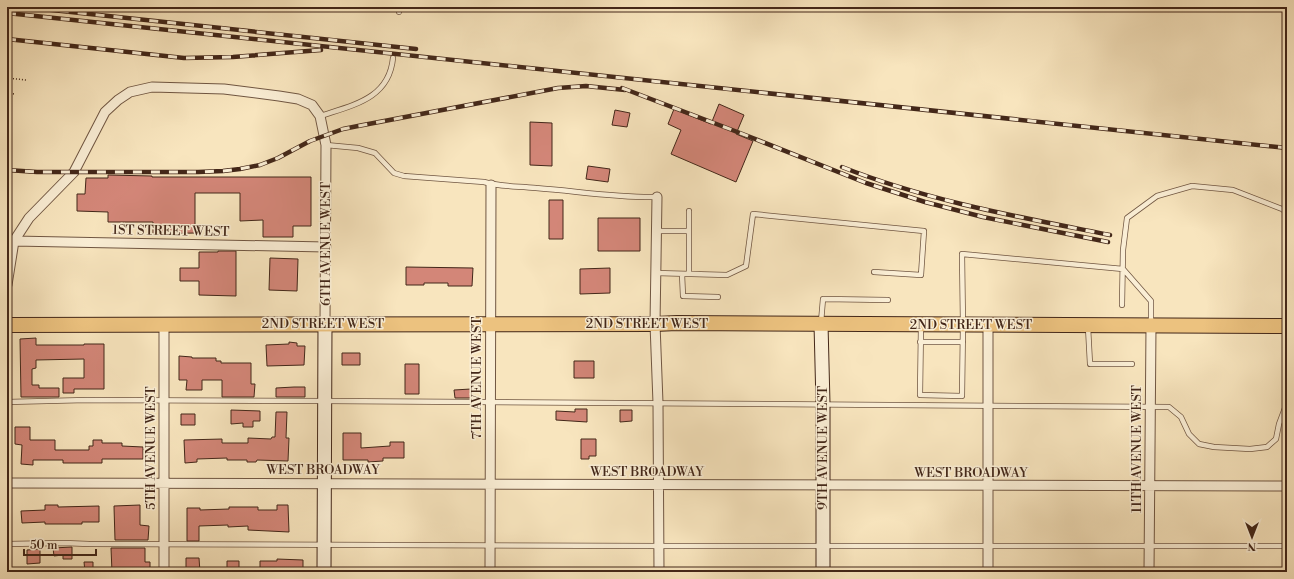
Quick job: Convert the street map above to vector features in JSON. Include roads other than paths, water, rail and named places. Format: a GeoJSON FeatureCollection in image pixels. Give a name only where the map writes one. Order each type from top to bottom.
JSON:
{"type":"FeatureCollection","features":[{"type":"Feature","properties":{"kind":"main road","name":"2ND STREET WEST"},"geometry":{"type":"LineString","coordinates":[[7,325],[677,323],[1287,326]]}},
{"type":"Feature","properties":{"kind":"street"},"geometry":{"type":"LineString","coordinates":[[7,285],[14,241],[29,218],[74,172],[105,112],[118,100],[130,92],[152,87],[224,89],[298,100],[312,105],[320,116]]}},
{"type":"Feature","properties":{"kind":"street","name":"6TH AVENUE WEST"},"geometry":{"type":"LineString","coordinates":[[320,116],[326,145],[324,572]]}},
{"type":"Feature","properties":{"kind":"street","name":"7TH AVENUE WEST"},"geometry":{"type":"LineString","coordinates":[[490,572],[491,185]]}},
{"type":"Feature","properties":{"kind":"street"},"geometry":{"type":"LineString","coordinates":[[657,197],[655,324],[658,403],[659,572]]}},
{"type":"Feature","properties":{"kind":"street","name":"1ST STREET WEST"},"geometry":{"type":"LineString","coordinates":[[14,241],[326,247]]}},
{"type":"Feature","properties":{"kind":"street","name":"5TH AVENUE WEST"},"geometry":{"type":"LineString","coordinates":[[164,324],[164,572]]}},
{"type":"Feature","properties":{"kind":"street","name":"9TH AVENUE WEST"},"geometry":{"type":"LineString","coordinates":[[821,324],[824,404],[824,572]]}},
{"type":"Feature","properties":{"kind":"street"},"geometry":{"type":"LineString","coordinates":[[988,325],[988,572]]}},
{"type":"Feature","properties":{"kind":"street","name":"11TH AVENUE WEST"},"geometry":{"type":"LineString","coordinates":[[1149,572],[1151,326]]}},
{"type":"Feature","properties":{"kind":"street","name":"WEST BROADWAY"},"geometry":{"type":"LineString","coordinates":[[7,483],[1287,486]]}},
{"type":"Feature","properties":{"kind":"lane"},"geometry":{"type":"LineString","coordinates":[[320,116],[362,102],[372,96],[380,89],[388,77],[392,67],[393,58]]}},
{"type":"Feature","properties":{"kind":"lane"},"geometry":{"type":"LineString","coordinates":[[326,145],[358,148],[375,153],[394,173],[404,176],[484,182],[491,185],[631,198],[657,197]]}},
{"type":"Feature","properties":{"kind":"lane"},"geometry":{"type":"LineString","coordinates":[[1122,305],[1123,250],[1127,218],[1156,196],[1192,186],[1233,190],[1282,208],[1287,213]]}},
{"type":"Feature","properties":{"kind":"lane"},"geometry":{"type":"LineString","coordinates":[[689,211],[689,274]]}},
{"type":"Feature","properties":{"kind":"lane"},"geometry":{"type":"LineString","coordinates":[[656,273],[727,275],[746,266],[753,214],[924,231],[921,275],[874,272]]}},
{"type":"Feature","properties":{"kind":"lane"},"geometry":{"type":"LineString","coordinates":[[656,231],[689,231]]}},
{"type":"Feature","properties":{"kind":"lane"},"geometry":{"type":"LineString","coordinates":[[921,324],[920,395],[962,396],[962,254],[1123,269],[1152,301],[1151,326]]}},
{"type":"Feature","properties":{"kind":"lane"},"geometry":{"type":"LineString","coordinates":[[682,274],[683,296],[718,297]]}},
{"type":"Feature","properties":{"kind":"lane"},"geometry":{"type":"LineString","coordinates":[[821,324],[823,299],[888,300]]}},
{"type":"Feature","properties":{"kind":"lane"},"geometry":{"type":"LineString","coordinates":[[1088,325],[1090,364],[1132,364]]}},
{"type":"Feature","properties":{"kind":"lane"},"geometry":{"type":"LineString","coordinates":[[920,342],[963,342]]}},
{"type":"Feature","properties":{"kind":"lane"},"geometry":{"type":"LineString","coordinates":[[7,402],[325,401],[1169,406],[1181,417],[1189,434],[1199,444],[1214,447],[1250,448],[1267,447],[1276,439],[1279,424],[1285,408],[1287,408]]}},
{"type":"Feature","properties":{"kind":"lane"},"geometry":{"type":"LineString","coordinates":[[7,544],[324,544],[490,546],[1287,546]]}},
{"type":"Feature","properties":{"kind":"railway"},"geometry":{"type":"LineString","coordinates":[[24,7],[416,49]]}},
{"type":"Feature","properties":{"kind":"railway"},"geometry":{"type":"LineString","coordinates":[[7,13],[1287,148]]}},
{"type":"Feature","properties":{"kind":"railway"},"geometry":{"type":"LineString","coordinates":[[7,39],[184,58],[233,57],[321,50]]}},
{"type":"Feature","properties":{"kind":"railway"},"geometry":{"type":"LineString","coordinates":[[7,170],[37,172],[198,172],[240,169],[260,165],[278,158],[310,141],[343,129],[558,88],[586,86],[625,90]]}},
{"type":"Feature","properties":{"kind":"railway"},"geometry":{"type":"LineString","coordinates":[[622,88],[866,183],[925,202],[983,217],[1108,242]]}},
{"type":"Feature","properties":{"kind":"railway"},"geometry":{"type":"LineString","coordinates":[[842,167],[874,179],[941,199],[1008,215],[1110,235]]}}]}
